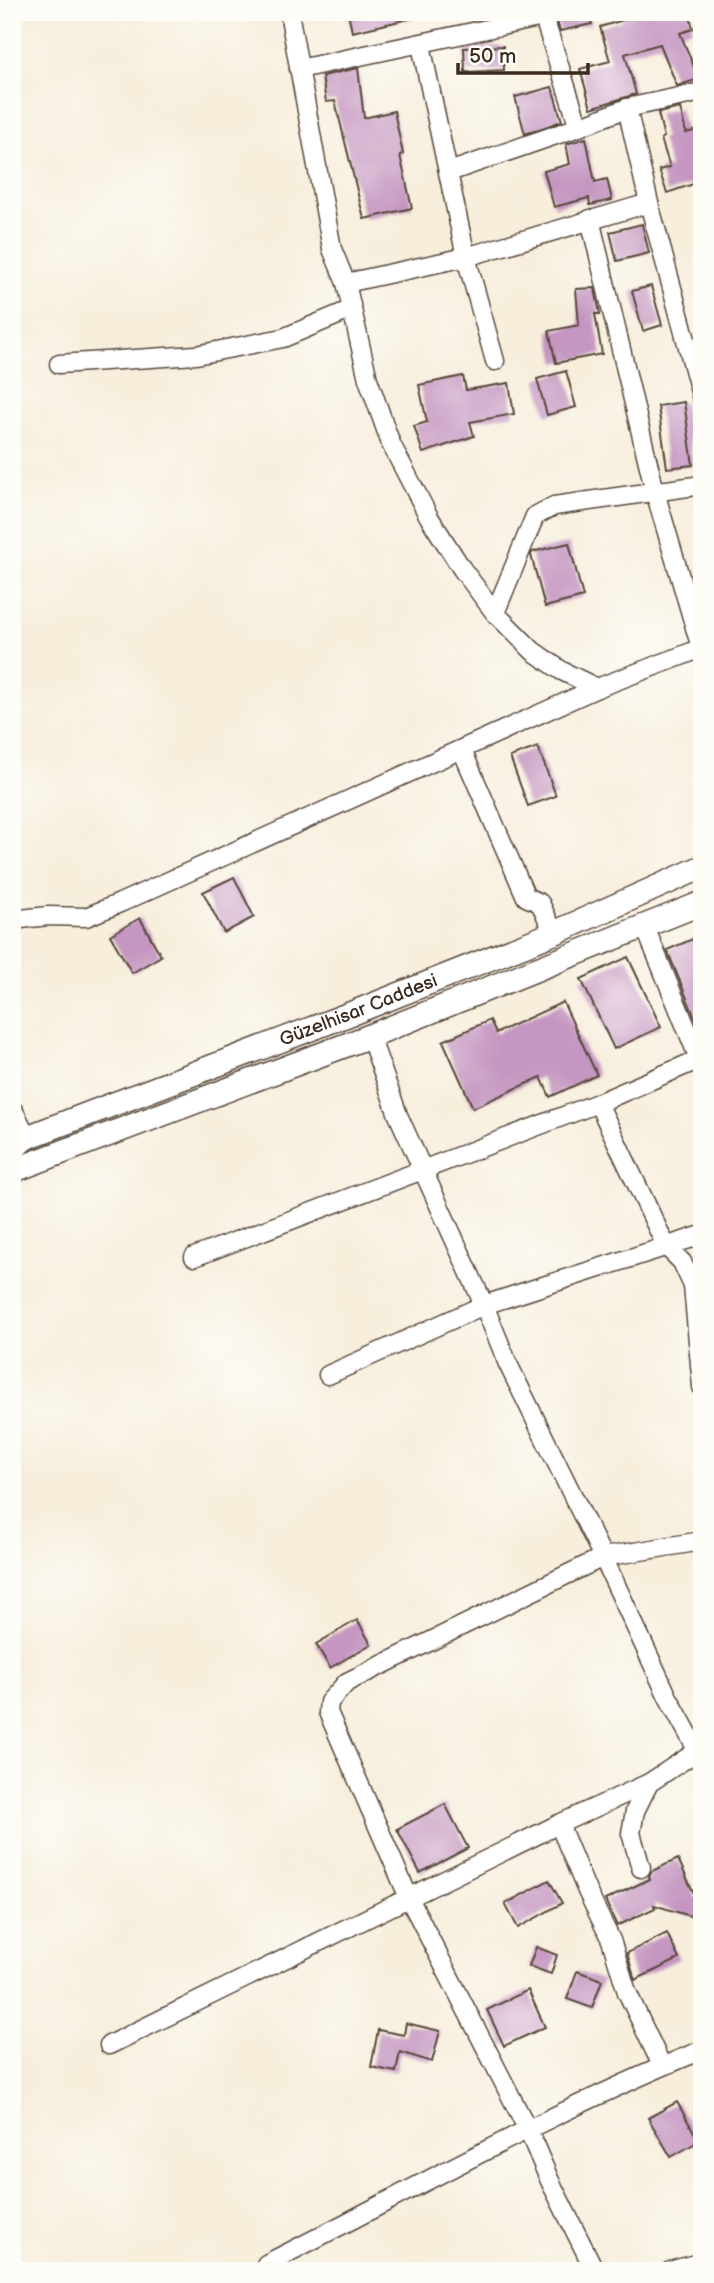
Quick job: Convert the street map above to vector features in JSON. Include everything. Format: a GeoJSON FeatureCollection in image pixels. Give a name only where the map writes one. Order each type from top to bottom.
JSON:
{"type":"FeatureCollection","features":[{"type":"Feature","properties":{"kind":"street"},"geometry":{"type":"LineString","coordinates":[[289,12],[332,249],[346,283],[368,379],[391,444],[429,517],[462,569],[495,613],[533,651],[562,671],[597,688]]}},
{"type":"Feature","properties":{"kind":"street"},"geometry":{"type":"LineString","coordinates":[[299,69],[421,45],[543,15],[579,127]]}},
{"type":"Feature","properties":{"kind":"street"},"geometry":{"type":"LineString","coordinates":[[421,45],[466,257],[495,362]]}},
{"type":"Feature","properties":{"kind":"street"},"geometry":{"type":"LineString","coordinates":[[449,172],[627,108],[702,92]]}},
{"type":"Feature","properties":{"kind":"street"},"geometry":{"type":"LineString","coordinates":[[627,108],[649,203],[702,399]]}},
{"type":"Feature","properties":{"kind":"street"},"geometry":{"type":"LineString","coordinates":[[346,283],[466,257],[649,203]]}},
{"type":"Feature","properties":{"kind":"street"},"geometry":{"type":"LineString","coordinates":[[12,920],[48,916],[86,917],[597,688],[702,648],[655,492],[590,219]]}},
{"type":"Feature","properties":{"kind":"street"},"geometry":{"type":"LineString","coordinates":[[60,364],[196,355],[283,338],[352,309]]}},
{"type":"Feature","properties":{"kind":"street"},"geometry":{"type":"LineString","coordinates":[[495,613],[535,516],[554,506],[702,485]]}},
{"type":"Feature","properties":{"kind":"street"},"geometry":{"type":"LineString","coordinates":[[462,750],[526,897],[540,904],[554,933]]}},
{"type":"Feature","properties":{"kind":"street","name":"Güzelhisar Caddesi"},"geometry":{"type":"LineString","coordinates":[[16,1143],[554,933],[702,867]]}},
{"type":"Feature","properties":{"kind":"street","name":"Güzelhisar Caddesi"},"geometry":{"type":"LineString","coordinates":[[12,1171],[370,1036],[702,903]]}},
{"type":"Feature","properties":{"kind":"street"},"geometry":{"type":"LineString","coordinates":[[194,1257],[701,1061],[645,927]]}},
{"type":"Feature","properties":{"kind":"street"},"geometry":{"type":"LineString","coordinates":[[109,2045],[559,1824],[649,1783],[701,1752],[668,1697],[508,1364],[398,1115],[370,1036]]}},
{"type":"Feature","properties":{"kind":"street"},"geometry":{"type":"LineString","coordinates":[[598,1103],[666,1246],[682,1262],[693,1286],[702,1387]]}},
{"type":"Feature","properties":{"kind":"street"},"geometry":{"type":"LineString","coordinates":[[12,1112],[16,1143]]}},
{"type":"Feature","properties":{"kind":"street"},"geometry":{"type":"LineString","coordinates":[[328,1375],[484,1305],[702,1235]]}},
{"type":"Feature","properties":{"kind":"street"},"geometry":{"type":"LineString","coordinates":[[595,2271],[528,2130],[409,1898],[328,1712],[329,1702],[347,1682],[603,1557],[702,1541]]}},
{"type":"Feature","properties":{"kind":"street"},"geometry":{"type":"LineString","coordinates":[[641,1868],[631,1833],[635,1811],[649,1783]]}},
{"type":"Feature","properties":{"kind":"street"},"geometry":{"type":"LineString","coordinates":[[559,1824],[611,1940],[627,1992],[662,2066]]}},
{"type":"Feature","properties":{"kind":"street"},"geometry":{"type":"LineString","coordinates":[[267,2264],[528,2130],[662,2066],[702,2050]]}},
{"type":"Feature","properties":{"kind":"street"},"geometry":{"type":"LineString","coordinates":[[670,2271],[702,2262]]}},
{"type":"Feature","properties":{"kind":"building"},"geometry":{"type":"Polygon","coordinates":[[[348,12],[413,12],[413,18],[352,32],[348,12]]]}},
{"type":"Feature","properties":{"kind":"building"},"geometry":{"type":"Polygon","coordinates":[[[554,12],[588,12],[592,24],[560,31],[554,12]]]}},
{"type":"Feature","properties":{"kind":"building"},"geometry":{"type":"Polygon","coordinates":[[[621,12],[689,12],[693,29],[680,33],[699,79],[677,86],[660,44],[625,54],[636,94],[591,108],[580,69],[610,61],[600,27],[623,20],[621,12]]]}},
{"type":"Feature","properties":{"kind":"building"},"geometry":{"type":"Polygon","coordinates":[[[503,46],[504,70],[465,72],[464,48],[503,46]]]}},
{"type":"Feature","properties":{"kind":"building"},"geometry":{"type":"Polygon","coordinates":[[[358,68],[364,118],[394,111],[403,154],[400,155],[412,208],[364,219],[335,101],[326,102],[322,76],[358,68]]]}},
{"type":"Feature","properties":{"kind":"building"},"geometry":{"type":"Polygon","coordinates":[[[552,87],[562,121],[525,134],[515,97],[552,87]]]}},
{"type":"Feature","properties":{"kind":"building"},"geometry":{"type":"Polygon","coordinates":[[[680,108],[686,133],[702,129],[702,181],[667,193],[659,170],[670,167],[661,139],[664,137],[658,113],[680,108]]]}},
{"type":"Feature","properties":{"kind":"building"},"geometry":{"type":"Polygon","coordinates":[[[586,138],[595,182],[607,179],[612,200],[590,205],[589,198],[554,207],[544,171],[570,164],[566,144],[586,138]]]}},
{"type":"Feature","properties":{"kind":"building"},"geometry":{"type":"Polygon","coordinates":[[[642,224],[649,253],[617,261],[610,232],[642,224]]]}},
{"type":"Feature","properties":{"kind":"building"},"geometry":{"type":"Polygon","coordinates":[[[651,286],[662,325],[643,331],[632,291],[651,286]]]}},
{"type":"Feature","properties":{"kind":"building"},"geometry":{"type":"Polygon","coordinates":[[[595,288],[600,314],[595,314],[602,354],[556,363],[549,331],[579,325],[576,289],[595,288]]]}},
{"type":"Feature","properties":{"kind":"building"},"geometry":{"type":"Polygon","coordinates":[[[566,371],[576,407],[547,415],[537,379],[566,371]]]}},
{"type":"Feature","properties":{"kind":"building"},"geometry":{"type":"Polygon","coordinates":[[[463,376],[466,390],[509,383],[514,414],[470,422],[474,436],[423,453],[414,426],[427,422],[419,385],[463,376]]]}},
{"type":"Feature","properties":{"kind":"building"},"geometry":{"type":"Polygon","coordinates":[[[684,402],[693,465],[667,468],[658,406],[684,402]]]}},
{"type":"Feature","properties":{"kind":"building"},"geometry":{"type":"Polygon","coordinates":[[[569,543],[583,597],[545,607],[532,552],[569,543]]]}},
{"type":"Feature","properties":{"kind":"building"},"geometry":{"type":"Polygon","coordinates":[[[538,747],[556,796],[528,806],[510,757],[538,747]]]}},
{"type":"Feature","properties":{"kind":"building"},"geometry":{"type":"Polygon","coordinates":[[[234,877],[254,917],[224,933],[203,892],[234,877]]]}},
{"type":"Feature","properties":{"kind":"building"},"geometry":{"type":"Polygon","coordinates":[[[140,918],[161,956],[132,973],[110,935],[140,918]]]}},
{"type":"Feature","properties":{"kind":"building"},"geometry":{"type":"Polygon","coordinates":[[[702,935],[702,1035],[667,950],[702,935]]]}},
{"type":"Feature","properties":{"kind":"building"},"geometry":{"type":"Polygon","coordinates":[[[628,957],[661,1027],[614,1049],[581,979],[628,957]]]}},
{"type":"Feature","properties":{"kind":"building"},"geometry":{"type":"Polygon","coordinates":[[[563,1002],[597,1075],[550,1097],[541,1077],[473,1108],[443,1041],[490,1020],[496,1033],[563,1002]]]}},
{"type":"Feature","properties":{"kind":"building"},"geometry":{"type":"Polygon","coordinates":[[[357,1620],[371,1644],[330,1668],[316,1644],[357,1620]]]}},
{"type":"Feature","properties":{"kind":"building"},"geometry":{"type":"Polygon","coordinates":[[[445,1804],[468,1848],[420,1873],[397,1829],[445,1804]]]}},
{"type":"Feature","properties":{"kind":"building"},"geometry":{"type":"Polygon","coordinates":[[[678,1859],[696,1898],[702,1899],[697,1918],[654,1905],[655,1908],[617,1926],[605,1900],[650,1879],[652,1871],[678,1859]]]}},
{"type":"Feature","properties":{"kind":"building"},"geometry":{"type":"Polygon","coordinates":[[[549,1880],[562,1903],[518,1928],[505,1904],[549,1880]]]}},
{"type":"Feature","properties":{"kind":"building"},"geometry":{"type":"Polygon","coordinates":[[[667,1933],[679,1959],[635,1980],[627,1953],[667,1933]]]}},
{"type":"Feature","properties":{"kind":"building"},"geometry":{"type":"Polygon","coordinates":[[[536,1947],[557,1955],[551,1974],[529,1966],[536,1947]]]}},
{"type":"Feature","properties":{"kind":"building"},"geometry":{"type":"Polygon","coordinates":[[[577,1971],[602,1980],[592,2008],[567,1999],[577,1971]]]}},
{"type":"Feature","properties":{"kind":"building"},"geometry":{"type":"Polygon","coordinates":[[[528,1990],[545,2027],[504,2046],[487,2010],[528,1990]]]}},
{"type":"Feature","properties":{"kind":"building"},"geometry":{"type":"Polygon","coordinates":[[[406,2023],[440,2031],[432,2062],[400,2052],[396,2072],[371,2067],[378,2030],[404,2035],[406,2023]]]}},
{"type":"Feature","properties":{"kind":"building"},"geometry":{"type":"Polygon","coordinates":[[[677,2102],[699,2141],[671,2157],[648,2118],[677,2102]]]}}]}
